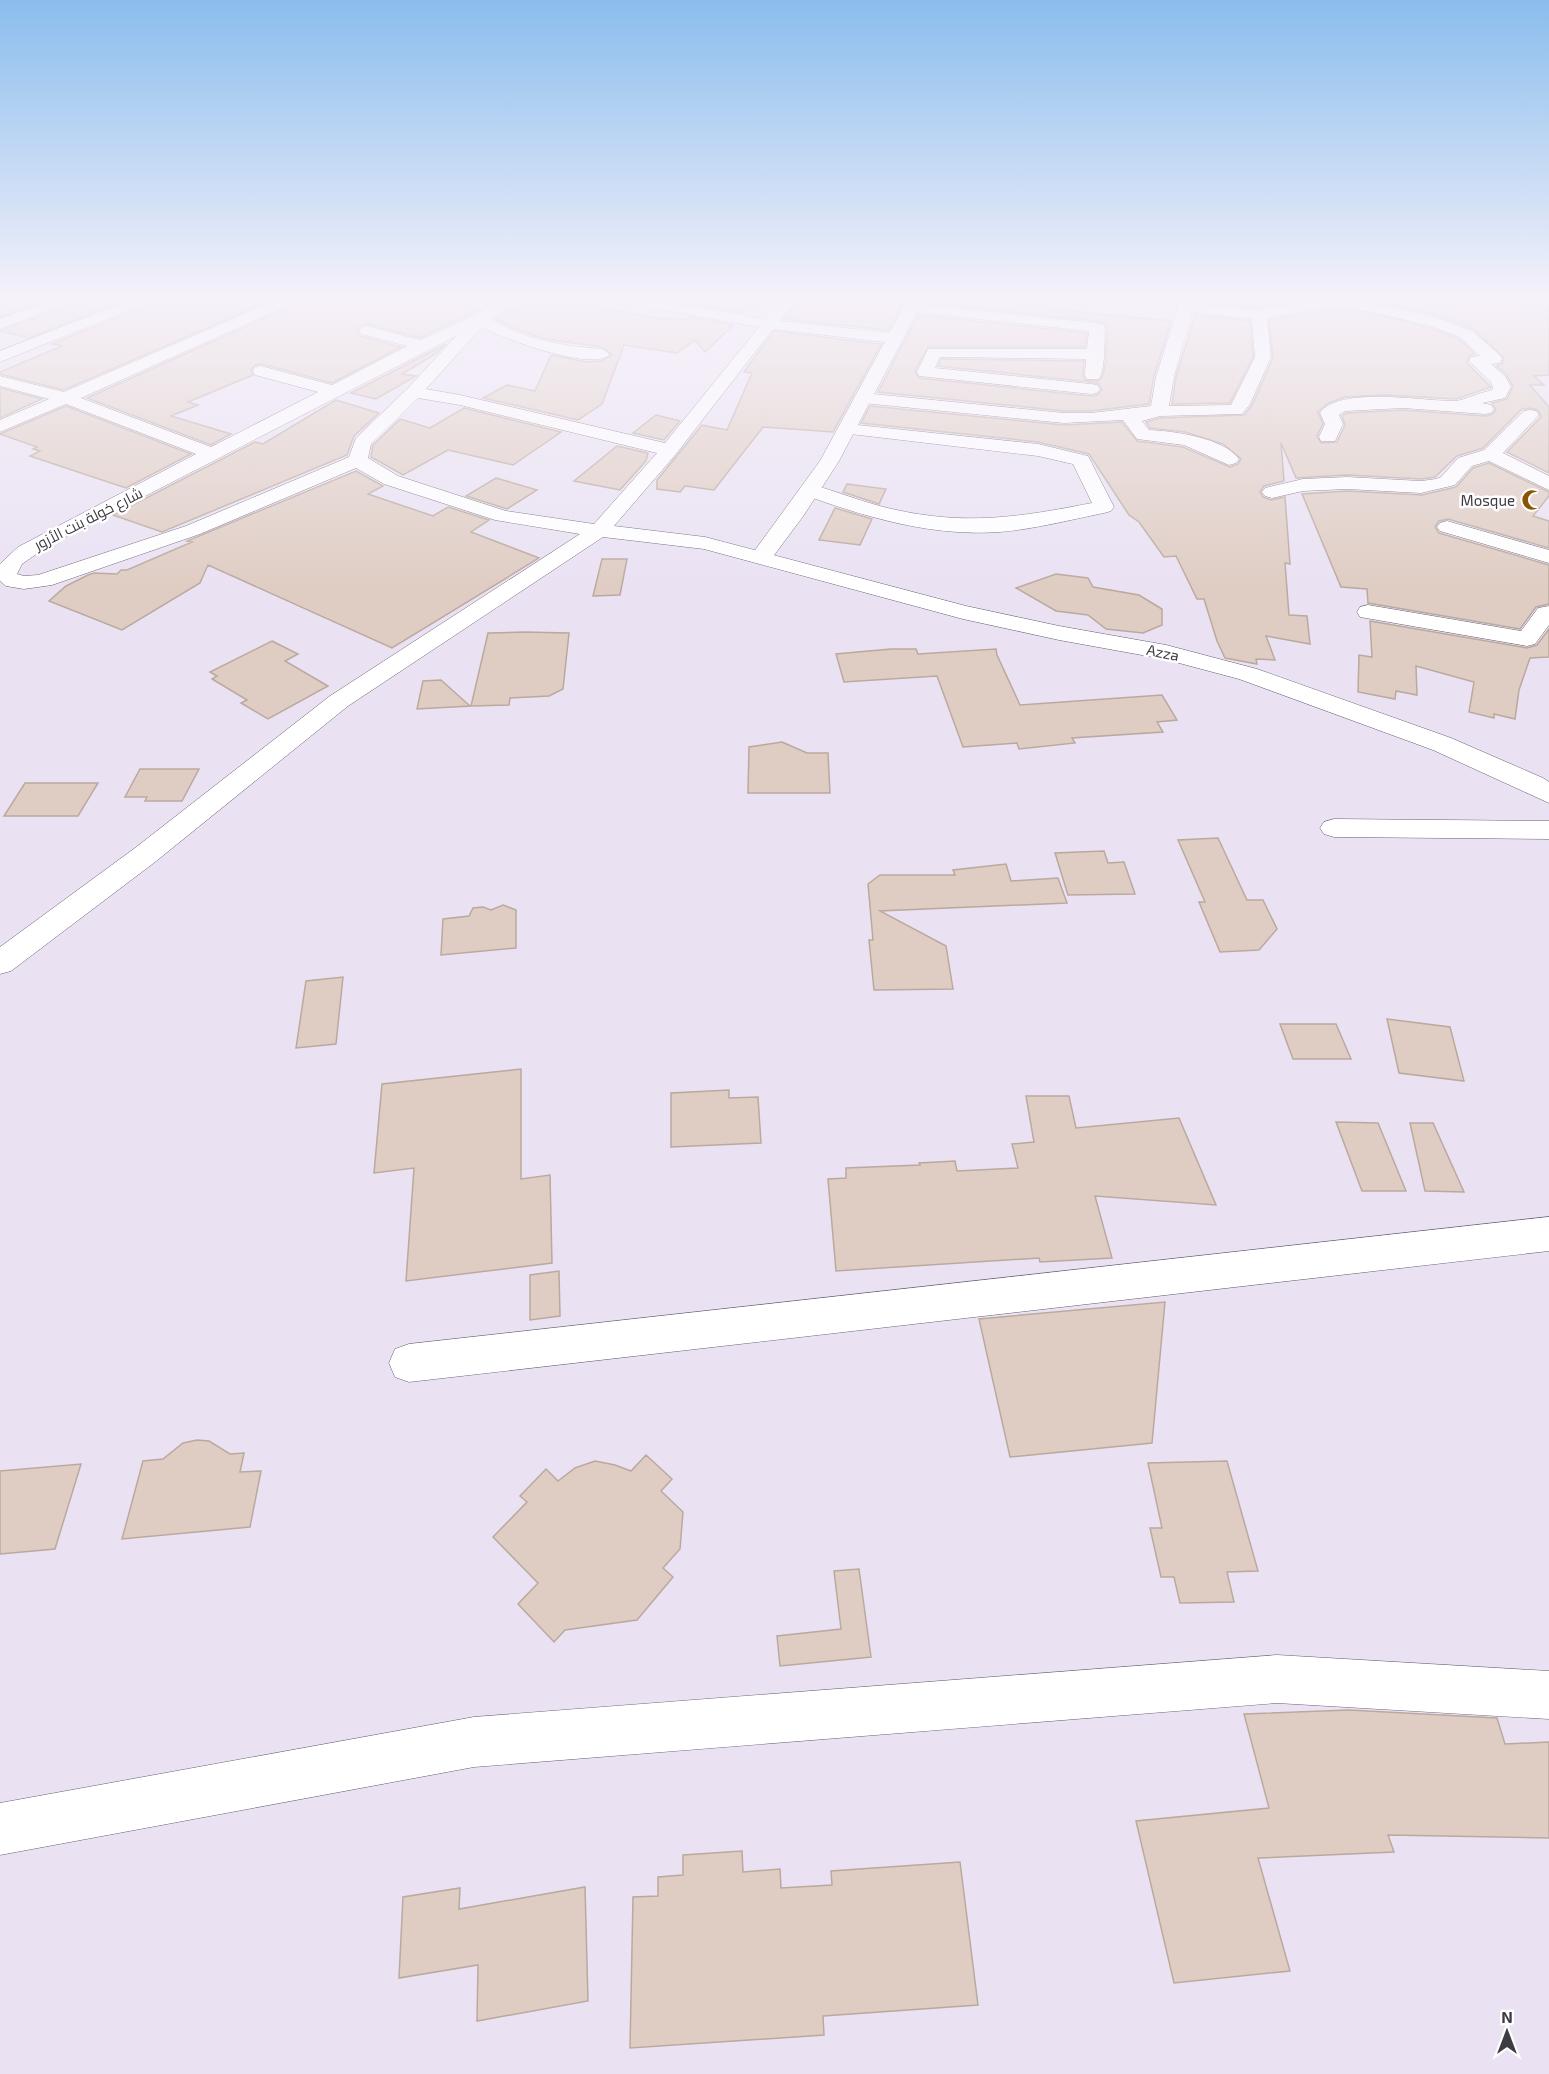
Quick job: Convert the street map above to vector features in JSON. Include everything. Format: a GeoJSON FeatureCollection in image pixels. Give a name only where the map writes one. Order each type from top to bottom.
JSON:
{"type":"FeatureCollection","features":[{"type":"Feature","properties":{"kind":"street"},"geometry":{"type":"LineString","coordinates":[[50,394],[213,454]]}},
{"type":"Feature","properties":{"kind":"street"},"geometry":{"type":"LineString","coordinates":[[0,427],[76,394]]}},
{"type":"Feature","properties":{"kind":"street","name":"شارع خولة بنت الأزور"},"geometry":{"type":"LineString","coordinates":[[331,394],[29,548],[6,570],[7,577],[20,582],[42,580],[163,540],[220,520],[358,460]]}},
{"type":"Feature","properties":{"kind":"street"},"geometry":{"type":"LineString","coordinates":[[358,460],[363,442],[412,394]]}},
{"type":"Feature","properties":{"kind":"street"},"geometry":{"type":"LineString","coordinates":[[424,394],[460,400],[669,450]]}},
{"type":"Feature","properties":{"kind":"street"},"geometry":{"type":"LineString","coordinates":[[0,963],[145,855],[339,701],[599,531],[669,450],[713,394]]}},
{"type":"Feature","properties":{"kind":"street"},"geometry":{"type":"LineString","coordinates":[[761,557],[809,490],[848,429],[865,394]]}},
{"type":"Feature","properties":{"kind":"street"},"geometry":{"type":"LineString","coordinates":[[1091,394],[1091,418]]}},
{"type":"Feature","properties":{"kind":"street"},"geometry":{"type":"LineString","coordinates":[[1160,411],[1163,394]]}},
{"type":"Feature","properties":{"kind":"street"},"geometry":{"type":"LineString","coordinates":[[863,398],[1064,418],[1091,418],[1160,411],[1236,410],[1246,394]]}},
{"type":"Feature","properties":{"kind":"street"},"geometry":{"type":"LineString","coordinates":[[1462,406],[1479,398],[1499,394]]}},
{"type":"Feature","properties":{"kind":"street"},"geometry":{"type":"LineString","coordinates":[[1328,437],[1334,424],[1329,413],[1333,409],[1358,402],[1462,406],[1540,416]]}},
{"type":"Feature","properties":{"kind":"street"},"geometry":{"type":"LineString","coordinates":[[1160,411],[1131,419],[1144,435],[1176,437],[1202,443],[1229,459]]}},
{"type":"Feature","properties":{"kind":"street"},"geometry":{"type":"LineString","coordinates":[[1272,492],[1303,485],[1347,483],[1421,487],[1440,484],[1448,481],[1465,462],[1491,454],[1540,416]]}},
{"type":"Feature","properties":{"kind":"street"},"geometry":{"type":"LineString","coordinates":[[809,490],[856,507],[900,519],[982,526],[1012,524],[1104,507],[1081,460],[1072,457],[1038,450],[848,429]]}},
{"type":"Feature","properties":{"kind":"street"},"geometry":{"type":"LineString","coordinates":[[1491,454],[1549,484]]}},
{"type":"Feature","properties":{"kind":"street","name":"Azza"},"geometry":{"type":"LineString","coordinates":[[358,460],[391,480],[502,516],[599,531],[705,543],[963,612],[1059,633],[1166,652],[1248,674],[1442,744],[1533,784],[1549,794]]}},
{"type":"Feature","properties":{"kind":"street"},"geometry":{"type":"LineString","coordinates":[[1447,527],[1549,557]]}},
{"type":"Feature","properties":{"kind":"street"},"geometry":{"type":"LineString","coordinates":[[1368,612],[1527,639],[1546,613],[1549,613]]}},
{"type":"Feature","properties":{"kind":"street"},"geometry":{"type":"LineString","coordinates":[[1334,828],[1549,830]]}},
{"type":"Feature","properties":{"kind":"street"},"geometry":{"type":"LineString","coordinates":[[409,1363],[1549,1234]]}},
{"type":"Feature","properties":{"kind":"street"},"geometry":{"type":"LineString","coordinates":[[0,1829],[474,1742],[1277,1679],[1549,1695]]}},
{"type":"Feature","properties":{"kind":"building"},"geometry":{"type":"Polygon","coordinates":[[[0,394],[22,394],[42,399],[0,418],[0,394]]]}},
{"type":"Feature","properties":{"kind":"building"},"geometry":{"type":"Polygon","coordinates":[[[96,394],[208,394],[188,402],[198,405],[171,416],[231,434],[211,445],[87,398],[96,394]]]}},
{"type":"Feature","properties":{"kind":"building"},"geometry":{"type":"Polygon","coordinates":[[[354,394],[385,394],[376,399],[354,394]]]}},
{"type":"Feature","properties":{"kind":"building"},"geometry":{"type":"Polygon","coordinates":[[[491,394],[606,394],[602,404],[578,420],[483,398],[491,394]]]}},
{"type":"Feature","properties":{"kind":"building"},"geometry":{"type":"Polygon","coordinates":[[[743,394],[854,394],[833,432],[763,427],[714,490],[685,486],[680,492],[657,489],[657,480],[702,425],[727,430],[743,394]]]}},
{"type":"Feature","properties":{"kind":"building"},"geometry":{"type":"Polygon","coordinates":[[[895,394],[1070,394],[1151,394],[1149,404],[1091,411],[1064,411],[895,394]]]}},
{"type":"Feature","properties":{"kind":"building"},"geometry":{"type":"Polygon","coordinates":[[[1174,394],[1235,394],[1230,403],[1172,404],[1174,394]]]}},
{"type":"Feature","properties":{"kind":"building"},"geometry":{"type":"Polygon","coordinates":[[[1257,394],[1471,394],[1456,399],[1384,395],[1345,397],[1329,403],[1318,412],[1323,424],[1317,436],[1321,443],[1337,442],[1345,425],[1342,416],[1346,413],[1403,410],[1485,416],[1491,415],[1496,410],[1492,403],[1507,399],[1509,394],[1538,394],[1549,407],[1549,473],[1507,452],[1541,417],[1538,410],[1530,408],[1522,409],[1483,448],[1457,456],[1435,477],[1421,479],[1347,475],[1296,478],[1281,443],[1284,481],[1264,486],[1260,492],[1263,497],[1271,500],[1285,497],[1290,564],[1285,563],[1289,615],[1307,616],[1310,644],[1266,636],[1275,660],[1256,659],[1257,664],[1225,658],[1217,641],[1204,599],[1197,599],[1176,556],[1164,557],[1139,522],[1129,515],[1089,454],[1038,442],[861,423],[870,406],[1064,425],[1122,422],[1137,441],[1183,447],[1230,467],[1238,464],[1241,459],[1223,444],[1185,432],[1150,428],[1146,422],[1160,418],[1244,415],[1257,394]]]}},
{"type":"Feature","properties":{"kind":"building"},"geometry":{"type":"Polygon","coordinates":[[[336,400],[379,413],[354,436],[347,455],[162,532],[113,515],[255,442],[263,444],[336,400]]]}},
{"type":"Feature","properties":{"kind":"building"},"geometry":{"type":"Polygon","coordinates":[[[66,406],[191,454],[126,488],[30,456],[40,451],[33,449],[37,447],[0,434],[66,406]]]}},
{"type":"Feature","properties":{"kind":"building"},"geometry":{"type":"Polygon","coordinates":[[[464,408],[561,432],[513,465],[448,450],[403,475],[371,457],[373,445],[400,419],[430,428],[464,408]]]}},
{"type":"Feature","properties":{"kind":"building"},"geometry":{"type":"Polygon","coordinates":[[[656,415],[680,421],[664,440],[633,433],[656,415]]]}},
{"type":"Feature","properties":{"kind":"building"},"geometry":{"type":"Polygon","coordinates":[[[617,446],[648,453],[646,461],[620,490],[574,481],[617,446]]]}},
{"type":"Feature","properties":{"kind":"building"},"geometry":{"type":"Polygon","coordinates":[[[1489,463],[1549,492],[1549,496],[1533,516],[1549,521],[1549,548],[1448,519],[1439,521],[1435,527],[1439,533],[1549,565],[1549,604],[1536,607],[1520,629],[1368,603],[1367,589],[1341,587],[1302,494],[1347,491],[1422,495],[1456,487],[1473,468],[1489,463]]]}},
{"type":"Feature","properties":{"kind":"building"},"geometry":{"type":"Polygon","coordinates":[[[356,471],[383,486],[368,494],[433,516],[448,507],[489,520],[471,532],[539,558],[392,648],[208,565],[200,583],[122,630],[49,601],[66,586],[88,575],[117,574],[121,570],[127,570],[192,542],[187,541],[356,471]]]}},
{"type":"Feature","properties":{"kind":"building"},"geometry":{"type":"Polygon","coordinates":[[[496,478],[537,490],[507,509],[466,496],[496,478]]]}},
{"type":"Feature","properties":{"kind":"building"},"geometry":{"type":"Polygon","coordinates":[[[847,484],[886,489],[879,504],[843,492],[847,484]]]}},
{"type":"Feature","properties":{"kind":"building"},"geometry":{"type":"Polygon","coordinates":[[[835,508],[872,519],[860,545],[819,540],[835,508]]]}},
{"type":"Feature","properties":{"kind":"building"},"geometry":{"type":"Polygon","coordinates":[[[602,559],[627,559],[620,595],[593,596],[602,559]]]}},
{"type":"Feature","properties":{"kind":"building"},"geometry":{"type":"Polygon","coordinates":[[[1056,574],[1088,578],[1093,587],[1139,595],[1162,609],[1162,625],[1143,633],[1106,629],[1088,615],[1056,611],[1016,588],[1056,574]]]}},
{"type":"Feature","properties":{"kind":"building"},"geometry":{"type":"Polygon","coordinates":[[[1370,621],[1527,648],[1537,645],[1549,629],[1549,657],[1530,658],[1519,690],[1515,719],[1494,714],[1494,718],[1469,712],[1474,682],[1416,666],[1417,695],[1396,691],[1395,699],[1358,692],[1359,655],[1372,657],[1370,621]]]}},
{"type":"Feature","properties":{"kind":"building"},"geometry":{"type":"Polygon","coordinates":[[[488,633],[569,633],[563,689],[549,696],[510,698],[509,705],[471,706],[488,633]]]}},
{"type":"Feature","properties":{"kind":"building"},"geometry":{"type":"Polygon","coordinates":[[[272,641],[298,654],[285,661],[328,686],[268,719],[241,703],[247,700],[212,679],[217,676],[210,672],[272,641]]]}},
{"type":"Feature","properties":{"kind":"building"},"geometry":{"type":"Polygon","coordinates":[[[916,649],[918,654],[996,649],[1020,705],[1162,695],[1177,720],[1157,722],[1163,732],[1072,738],[1075,743],[1019,749],[1017,743],[963,747],[937,676],[844,682],[836,654],[916,649]]]}},
{"type":"Feature","properties":{"kind":"building"},"geometry":{"type":"Polygon","coordinates":[[[441,680],[470,706],[417,709],[423,681],[441,680]]]}},
{"type":"Feature","properties":{"kind":"building"},"geometry":{"type":"Polygon","coordinates":[[[782,742],[807,753],[828,753],[830,793],[748,793],[749,747],[782,742]]]}},
{"type":"Feature","properties":{"kind":"building"},"geometry":{"type":"Polygon","coordinates":[[[140,769],[199,769],[182,801],[145,801],[147,797],[125,797],[140,769]]]}},
{"type":"Feature","properties":{"kind":"building"},"geometry":{"type":"Polygon","coordinates":[[[25,783],[98,783],[78,816],[4,816],[25,783]]]}},
{"type":"Feature","properties":{"kind":"building"},"geometry":{"type":"Polygon","coordinates":[[[1218,838],[1247,900],[1263,900],[1277,929],[1259,950],[1220,952],[1199,902],[1205,902],[1178,840],[1218,838]]]}},
{"type":"Feature","properties":{"kind":"building"},"geometry":{"type":"Polygon","coordinates":[[[1104,851],[1108,863],[1124,862],[1135,894],[1068,895],[1055,853],[1104,851]]]}},
{"type":"Feature","properties":{"kind":"building"},"geometry":{"type":"Polygon","coordinates":[[[1006,864],[1011,881],[1058,878],[1067,903],[880,911],[946,946],[953,989],[874,990],[869,940],[873,940],[868,884],[880,875],[955,875],[953,870],[1006,864]]]}},
{"type":"Feature","properties":{"kind":"building"},"geometry":{"type":"Polygon","coordinates":[[[503,905],[516,910],[516,948],[441,955],[443,919],[469,916],[473,908],[483,907],[491,910],[503,905]]]}},
{"type":"Feature","properties":{"kind":"building"},"geometry":{"type":"Polygon","coordinates":[[[343,977],[336,1044],[296,1048],[306,981],[343,977]]]}},
{"type":"Feature","properties":{"kind":"building"},"geometry":{"type":"Polygon","coordinates":[[[1387,1019],[1450,1027],[1464,1081],[1399,1073],[1387,1019]]]}},
{"type":"Feature","properties":{"kind":"building"},"geometry":{"type":"Polygon","coordinates":[[[1280,1024],[1336,1024],[1351,1059],[1293,1059],[1280,1024]]]}},
{"type":"Feature","properties":{"kind":"building"},"geometry":{"type":"Polygon","coordinates":[[[521,1069],[521,1179],[550,1175],[552,1263],[406,1281],[414,1168],[374,1173],[382,1084],[521,1069]]]}},
{"type":"Feature","properties":{"kind":"building"},"geometry":{"type":"Polygon","coordinates":[[[729,1090],[729,1098],[758,1097],[761,1143],[671,1147],[671,1093],[729,1090]]]}},
{"type":"Feature","properties":{"kind":"building"},"geometry":{"type":"Polygon","coordinates":[[[1026,1096],[1069,1096],[1076,1128],[1179,1118],[1216,1205],[1095,1196],[1112,1258],[1040,1262],[1039,1258],[836,1271],[828,1179],[846,1178],[846,1168],[920,1165],[919,1163],[955,1161],[957,1171],[1018,1168],[1012,1144],[1034,1142],[1026,1096]]]}},
{"type":"Feature","properties":{"kind":"building"},"geometry":{"type":"Polygon","coordinates":[[[1336,1122],[1378,1123],[1406,1191],[1362,1191],[1336,1122]]]}},
{"type":"Feature","properties":{"kind":"building"},"geometry":{"type":"Polygon","coordinates":[[[1410,1123],[1433,1123],[1464,1192],[1425,1191],[1410,1123]]]}},
{"type":"Feature","properties":{"kind":"building"},"geometry":{"type":"Polygon","coordinates":[[[559,1271],[560,1316],[530,1320],[530,1275],[559,1271]]]}},
{"type":"Feature","properties":{"kind":"building"},"geometry":{"type":"Polygon","coordinates":[[[1165,1302],[1152,1443],[1010,1457],[979,1319],[1165,1302]]]}},
{"type":"Feature","properties":{"kind":"building"},"geometry":{"type":"Polygon","coordinates":[[[197,1440],[209,1441],[230,1454],[244,1453],[240,1472],[261,1471],[250,1527],[122,1539],[143,1461],[163,1459],[183,1443],[197,1440]]]}},
{"type":"Feature","properties":{"kind":"building"},"geometry":{"type":"Polygon","coordinates":[[[646,1455],[672,1479],[661,1491],[683,1512],[680,1549],[663,1568],[673,1577],[637,1620],[565,1630],[554,1642],[518,1604],[538,1583],[493,1537],[527,1502],[520,1496],[546,1469],[558,1481],[575,1468],[595,1461],[631,1471],[646,1455]]]}},
{"type":"Feature","properties":{"kind":"building"},"geometry":{"type":"Polygon","coordinates":[[[1227,1461],[1258,1571],[1227,1572],[1234,1602],[1180,1603],[1174,1577],[1161,1577],[1150,1528],[1162,1528],[1148,1463],[1227,1461]]]}},
{"type":"Feature","properties":{"kind":"building"},"geometry":{"type":"Polygon","coordinates":[[[81,1464],[55,1549],[0,1554],[0,1471],[81,1464]]]}},
{"type":"Feature","properties":{"kind":"building"},"geometry":{"type":"Polygon","coordinates":[[[859,1569],[871,1657],[780,1666],[777,1636],[841,1629],[834,1571],[859,1569]]]}},
{"type":"Feature","properties":{"kind":"building"},"geometry":{"type":"Polygon","coordinates":[[[1349,1710],[1497,1718],[1505,1744],[1549,1742],[1549,1838],[1388,1835],[1394,1852],[1258,1858],[1290,1971],[1174,1983],[1136,1821],[1269,1808],[1244,1714],[1349,1710]]]}},
{"type":"Feature","properties":{"kind":"building"},"geometry":{"type":"Polygon","coordinates":[[[742,1851],[743,1872],[780,1869],[781,1888],[832,1885],[831,1871],[960,1862],[978,2005],[823,2016],[824,2035],[630,2048],[633,1897],[658,1896],[658,1877],[683,1875],[683,1855],[742,1851]]]}},
{"type":"Feature","properties":{"kind":"building"},"geometry":{"type":"Polygon","coordinates":[[[585,1887],[588,2001],[477,2021],[478,1965],[399,1978],[403,1897],[460,1888],[459,1909],[585,1887]]]}},
{"type":"Feature","properties":{"kind":"place","name":"Mosque"},"geometry":{"type":"Point","coordinates":[1532,500]}}]}
